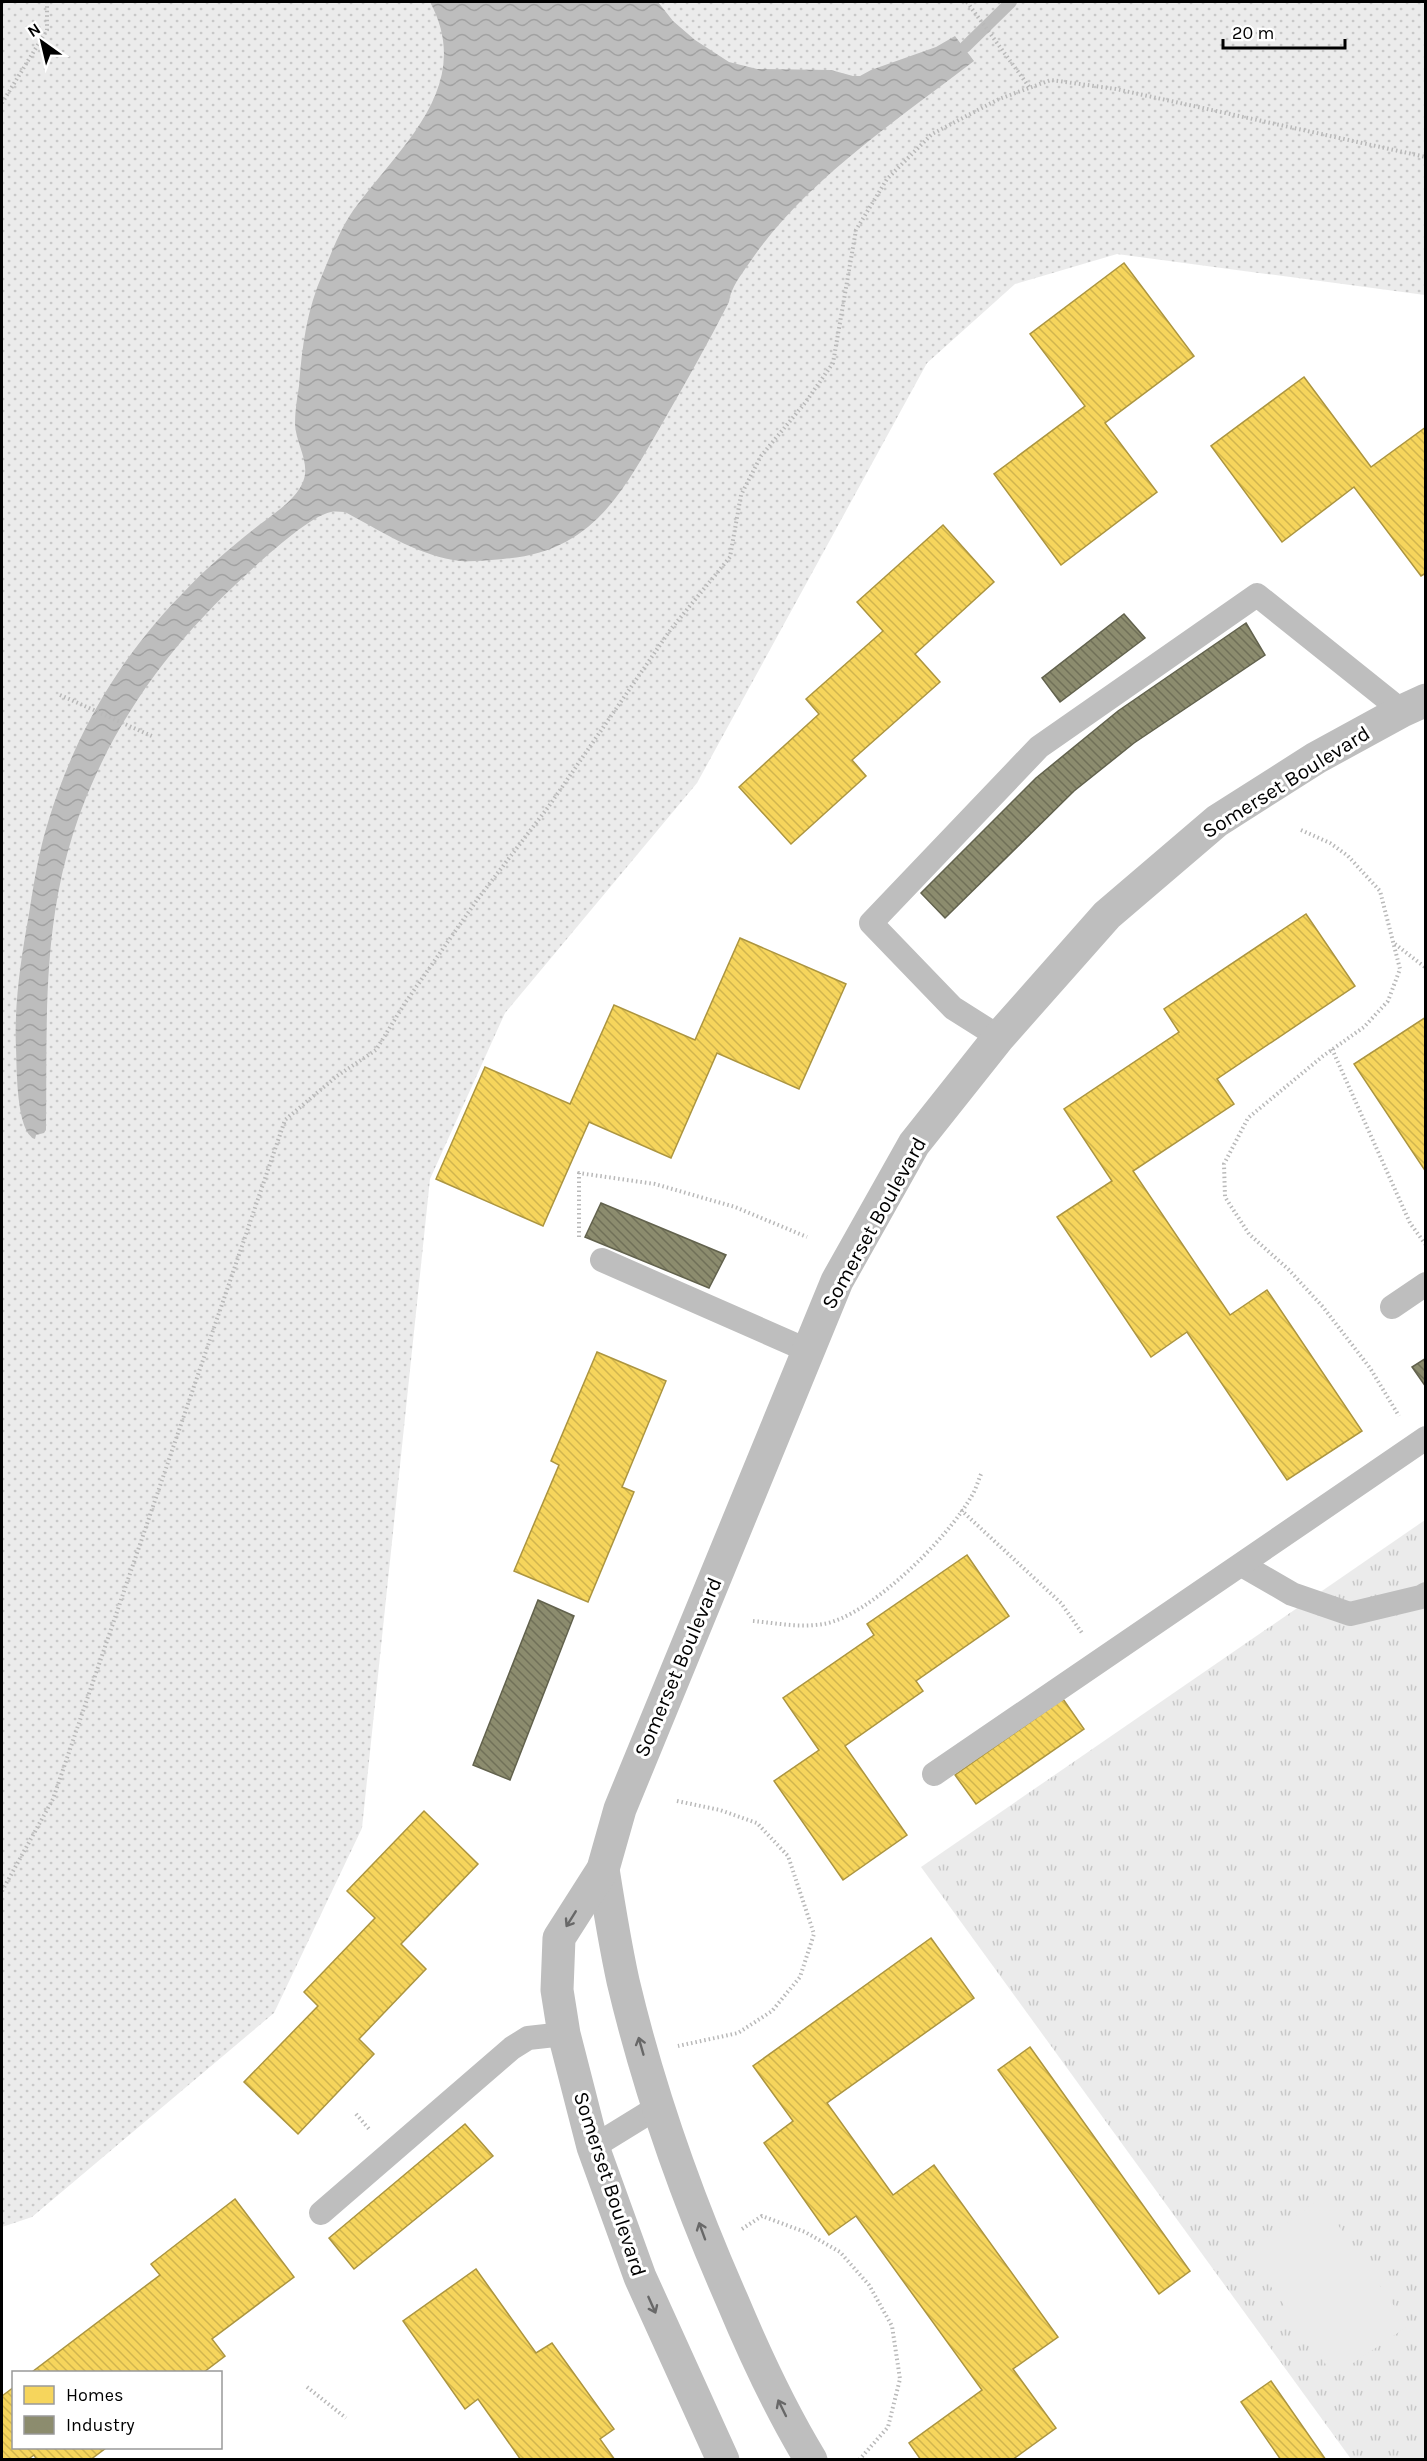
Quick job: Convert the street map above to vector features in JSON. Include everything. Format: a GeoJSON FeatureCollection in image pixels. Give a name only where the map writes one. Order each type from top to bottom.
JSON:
{"type":"FeatureCollection","features":[{"type":"Feature","properties":{"kind":"street","name":"Somerset Boulevard"},"geometry":{"type":"LineString","coordinates":[[723,2460],[640,2277],[593,2146],[564,2034],[557,1990],[559,1938],[603,1869],[620,1809],[837,1281],[914,1144],[999,1037],[1107,915],[1217,820],[1317,758],[1414,706]]}},
{"type":"Feature","properties":{"kind":"street","name":"Somerset Boulevard"},"geometry":{"type":"LineString","coordinates":[[603,1869],[623,1981],[658,2107],[713,2257],[781,2406],[811,2460]]}},
{"type":"Feature","properties":{"kind":"lane"},"geometry":{"type":"LineString","coordinates":[[999,1037],[953,1008],[871,923],[1039,747],[1257,595],[1414,706]]}},
{"type":"Feature","properties":{"kind":"lane"},"geometry":{"type":"LineString","coordinates":[[602,1260],[809,1351]]}},
{"type":"Feature","properties":{"kind":"lane"},"geometry":{"type":"LineString","coordinates":[[1392,1307],[1425,1284]]}},
{"type":"Feature","properties":{"kind":"lane"},"geometry":{"type":"LineString","coordinates":[[934,1774],[1421,1442]]}},
{"type":"Feature","properties":{"kind":"lane"},"geometry":{"type":"LineString","coordinates":[[1242,1566],[1292,1594],[1350,1614],[1421,1597],[1425,1594]]}},
{"type":"Feature","properties":{"kind":"lane"},"geometry":{"type":"LineString","coordinates":[[321,2213],[512,2048],[528,2038],[564,2034]]}},
{"type":"Feature","properties":{"kind":"lane"},"geometry":{"type":"LineString","coordinates":[[593,2146],[658,2107]]}},
{"type":"Feature","properties":{"kind":"path"},"geometry":{"type":"LineString","coordinates":[[2,103],[47,30],[47,2]]}},
{"type":"Feature","properties":{"kind":"path"},"geometry":{"type":"LineString","coordinates":[[967,2],[1030,88]]}},
{"type":"Feature","properties":{"kind":"path"},"geometry":{"type":"LineString","coordinates":[[2,1890],[53,1799],[285,1120],[337,1076],[376,1050],[411,993],[477,900],[549,806],[671,629],[729,557],[741,495],[761,456],[805,404],[833,363],[856,230],[888,178],[932,134],[999,99],[1051,80],[1116,89],[1425,157]]}},
{"type":"Feature","properties":{"kind":"path"},"geometry":{"type":"LineString","coordinates":[[60,695],[154,737]]}},
{"type":"Feature","properties":{"kind":"path"},"geometry":{"type":"LineString","coordinates":[[1301,830],[1330,843],[1348,856],[1380,891],[1400,969],[1388,1001],[1364,1027],[1332,1049],[1248,1119],[1224,1164],[1225,1197],[1249,1234],[1289,1270],[1323,1307],[1370,1368],[1421,1442]]}},
{"type":"Feature","properties":{"kind":"path"},"geometry":{"type":"LineString","coordinates":[[1395,944],[1425,968]]}},
{"type":"Feature","properties":{"kind":"path"},"geometry":{"type":"LineString","coordinates":[[1332,1049],[1410,1223],[1425,1245]]}},
{"type":"Feature","properties":{"kind":"path"},"geometry":{"type":"LineString","coordinates":[[602,1260],[580,1249],[579,1173],[666,1187],[735,1207],[807,1237]]}},
{"type":"Feature","properties":{"kind":"path"},"geometry":{"type":"LineString","coordinates":[[753,1621],[790,1625],[824,1624],[865,1607],[908,1571],[940,1538],[971,1498],[982,1472]]}},
{"type":"Feature","properties":{"kind":"path"},"geometry":{"type":"LineString","coordinates":[[962,1510],[1060,1603],[1102,1660]]}},
{"type":"Feature","properties":{"kind":"path"},"geometry":{"type":"LineString","coordinates":[[677,1801],[720,1810],[757,1823],[788,1856],[814,1934],[801,1977],[772,2011],[738,2033],[678,2046]]}},
{"type":"Feature","properties":{"kind":"path"},"geometry":{"type":"LineString","coordinates":[[740,2230],[762,2216],[805,2232],[840,2252],[869,2285],[892,2326],[900,2379],[888,2427],[859,2460]]}},
{"type":"Feature","properties":{"kind":"path"},"geometry":{"type":"LineString","coordinates":[[307,2387],[346,2418]]}},
{"type":"Feature","properties":{"kind":"green space"},"geometry":{"type":"Polygon","coordinates":[[[2,2],[1426,2],[1425,295],[1117,254],[1015,284],[927,363],[697,783],[505,1013],[430,1179],[362,1828],[274,2013],[32,2217],[2,2227],[2,2]]]}},
{"type":"Feature","properties":{"kind":"green space"},"geometry":{"type":"Polygon","coordinates":[[[1425,1520],[1425,2459],[1351,2459],[921,1867],[1425,1520]]]}},
{"type":"Feature","properties":{"kind":"green space"},"geometry":{"type":"Polygon","coordinates":[[[1320,2199],[1408,2326],[1334,2376],[1246,2251],[1320,2199]]]}},
{"type":"Feature","properties":{"kind":"water"},"geometry":{"type":"Polygon","coordinates":[[[430,2],[658,2],[673,21],[695,40],[729,62],[757,69],[831,70],[860,76],[936,47],[955,36],[974,61],[853,154],[797,205],[772,233],[737,281],[729,302],[705,347],[633,472],[618,495],[582,531],[560,545],[534,554],[503,559],[459,561],[424,552],[345,512],[331,512],[300,529],[265,557],[212,608],[178,645],[148,684],[98,769],[65,862],[55,912],[49,966],[46,1130],[36,1135],[35,1139],[24,1125],[19,1098],[17,998],[23,947],[45,831],[72,757],[86,727],[102,698],[139,644],[199,577],[235,544],[286,504],[301,486],[305,463],[296,432],[295,419],[309,314],[317,287],[347,220],[413,135],[428,111],[439,86],[444,60],[441,32],[430,2]]]}},
{"type":"Feature","properties":{"kind":"building: Homes"},"geometry":{"type":"Polygon","coordinates":[[[1124,263],[1194,356],[1105,423],[1157,492],[1061,565],[994,474],[1085,406],[1030,334],[1124,263]]]}},
{"type":"Feature","properties":{"kind":"building: Homes"},"geometry":{"type":"Polygon","coordinates":[[[1304,377],[1371,467],[1426,427],[1426,573],[1421,576],[1354,487],[1282,542],[1211,446],[1304,377]]]}},
{"type":"Feature","properties":{"kind":"building: Homes"},"geometry":{"type":"Polygon","coordinates":[[[943,525],[994,582],[915,654],[940,682],[852,760],[866,776],[791,844],[739,787],[819,714],[806,699],[883,631],[857,602],[943,525]]]}},
{"type":"Feature","properties":{"kind":"building: Homes"},"geometry":{"type":"Polygon","coordinates":[[[1306,914],[1355,986],[1217,1079],[1234,1104],[1133,1171],[1230,1315],[1267,1290],[1362,1431],[1287,1480],[1187,1332],[1151,1357],[1057,1217],[1112,1181],[1064,1109],[1179,1032],[1164,1009],[1306,914]]]}},
{"type":"Feature","properties":{"kind":"building: Homes"},"geometry":{"type":"Polygon","coordinates":[[[740,938],[846,984],[799,1089],[717,1053],[671,1158],[589,1122],[543,1226],[436,1179],[485,1067],[570,1104],[614,1005],[695,1040],[740,938]]]}},
{"type":"Feature","properties":{"kind":"building: Homes"},"geometry":{"type":"Polygon","coordinates":[[[1426,1017],[1426,1172],[1354,1064],[1426,1017]]]}},
{"type":"Feature","properties":{"kind":"building: Homes"},"geometry":{"type":"Polygon","coordinates":[[[597,1352],[666,1381],[622,1487],[634,1492],[588,1602],[514,1571],[559,1465],[551,1461],[597,1352]]]}},
{"type":"Feature","properties":{"kind":"building: Homes"},"geometry":{"type":"Polygon","coordinates":[[[967,1555],[1009,1616],[916,1681],[923,1691],[845,1746],[907,1835],[843,1880],[774,1781],[819,1750],[783,1698],[874,1635],[867,1624],[967,1555]]]}},
{"type":"Feature","properties":{"kind":"building: Homes"},"geometry":{"type":"Polygon","coordinates":[[[1063,1699],[1084,1729],[976,1804],[955,1775],[1063,1699]]]}},
{"type":"Feature","properties":{"kind":"building: Homes"},"geometry":{"type":"Polygon","coordinates":[[[424,1811],[478,1864],[401,1944],[426,1969],[359,2039],[374,2054],[298,2134],[244,2082],[318,2006],[304,1992],[375,1918],[347,1891],[424,1811]]]}},
{"type":"Feature","properties":{"kind":"building: Homes"},"geometry":{"type":"Polygon","coordinates":[[[931,1938],[974,1998],[827,2103],[893,2195],[934,2165],[1058,2337],[1013,2369],[1056,2428],[1012,2460],[921,2460],[909,2443],[982,2390],[856,2216],[829,2235],[764,2143],[793,2121],[753,2066],[931,1938]]]}},
{"type":"Feature","properties":{"kind":"building: Homes"},"geometry":{"type":"Polygon","coordinates":[[[1030,2047],[1190,2271],[1159,2294],[998,2070],[1030,2047]]]}},
{"type":"Feature","properties":{"kind":"building: Homes"},"geometry":{"type":"Polygon","coordinates":[[[465,2124],[493,2156],[354,2269],[329,2238],[465,2124]]]}},
{"type":"Feature","properties":{"kind":"building: Homes"},"geometry":{"type":"Polygon","coordinates":[[[235,2199],[294,2277],[212,2339],[225,2356],[205,2371],[33,2371],[160,2275],[151,2264],[235,2199]]]}},
{"type":"Feature","properties":{"kind":"building: Homes"},"geometry":{"type":"Polygon","coordinates":[[[476,2269],[536,2353],[552,2343],[614,2429],[600,2439],[615,2460],[521,2460],[478,2399],[465,2409],[403,2321],[476,2269]]]}},
{"type":"Feature","properties":{"kind":"building: Homes"},"geometry":{"type":"Polygon","coordinates":[[[1271,2381],[1326,2460],[1281,2460],[1241,2402],[1271,2381]]]}},
{"type":"Feature","properties":{"kind":"building: Homes"},"geometry":{"type":"Polygon","coordinates":[[[12,2388],[12,2449],[105,2449],[90,2460],[37,2460],[34,2455],[27,2460],[2,2460],[2,2396],[12,2388]]]}},
{"type":"Feature","properties":{"kind":"building: Industry"},"geometry":{"type":"Polygon","coordinates":[[[1124,614],[1145,638],[1060,702],[1042,678],[1124,614]]]}},
{"type":"Feature","properties":{"kind":"building: Industry"},"geometry":{"type":"Polygon","coordinates":[[[1246,623],[1265,655],[1134,743],[1074,791],[945,918],[921,893],[1036,778],[1118,711],[1246,623]]]}},
{"type":"Feature","properties":{"kind":"building: Industry"},"geometry":{"type":"Polygon","coordinates":[[[601,1203],[726,1255],[709,1288],[585,1237],[601,1203]]]}},
{"type":"Feature","properties":{"kind":"building: Industry"},"geometry":{"type":"Polygon","coordinates":[[[1426,1358],[1426,1387],[1412,1367],[1426,1358]]]}},
{"type":"Feature","properties":{"kind":"building: Industry"},"geometry":{"type":"Polygon","coordinates":[[[538,1600],[574,1616],[510,1780],[473,1765],[538,1600]]]}},
{"type":"Feature","properties":{"kind":"waterway"},"geometry":{"type":"LineString","coordinates":[[965,47],[1011,2]]}}]}
